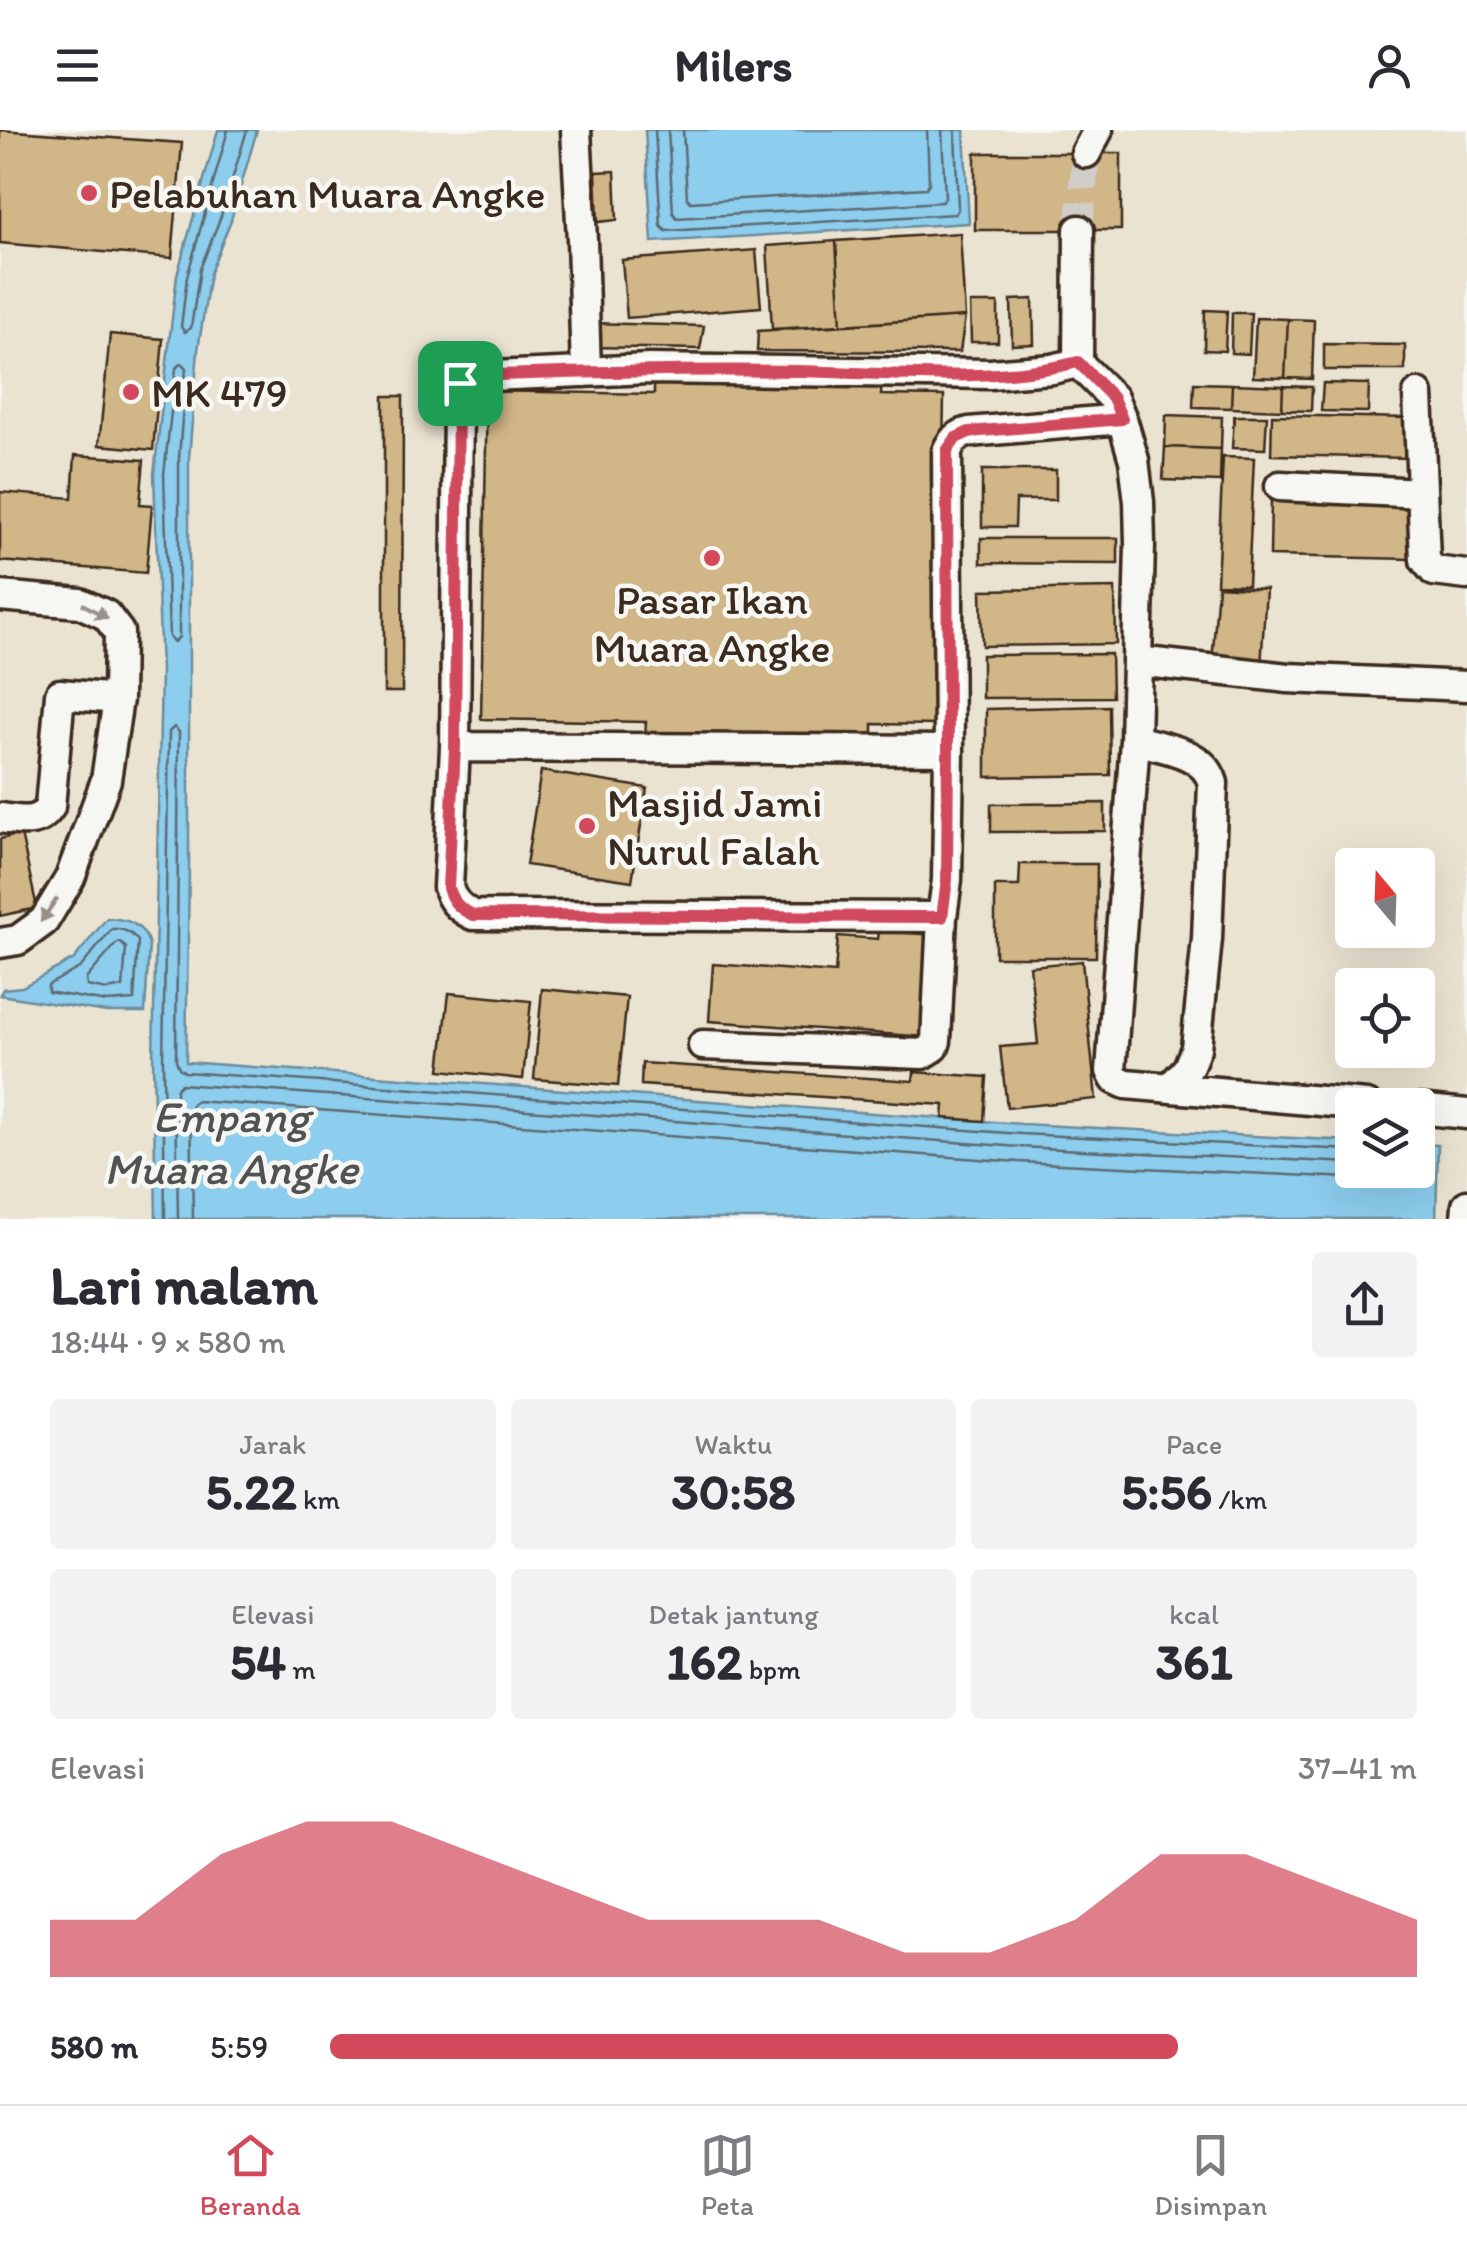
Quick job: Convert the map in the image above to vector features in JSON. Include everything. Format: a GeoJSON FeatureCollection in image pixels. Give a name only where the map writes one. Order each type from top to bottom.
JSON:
{"type":"FeatureCollection","features":[{"type":"Feature","properties":{"kind":"lane"},"geometry":{"type":"LineString","coordinates":[[576,130],[586,372]]}},
{"type":"Feature","properties":{"kind":"lane"},"geometry":{"type":"LineString","coordinates":[[1079,230],[1078,362],[1113,398],[1134,460],[1139,502],[1135,740],[1110,1063],[1120,1082],[1335,1102]]}},
{"type":"Feature","properties":{"kind":"lane"},"geometry":{"type":"LineString","coordinates":[[942,917],[473,915],[460,909],[448,888],[455,747],[459,386],[471,376],[668,370],[1005,374],[1078,362]]}},
{"type":"Feature","properties":{"kind":"lane"},"geometry":{"type":"LineString","coordinates":[[1418,394],[1426,563],[1434,571],[1467,575]]}},
{"type":"Feature","properties":{"kind":"lane"},"geometry":{"type":"LineString","coordinates":[[702,1045],[923,1054],[934,1048],[947,880],[947,451],[956,438],[969,432],[1122,419]]}},
{"type":"Feature","properties":{"kind":"lane"},"geometry":{"type":"LineString","coordinates":[[1280,486],[1422,494]]}},
{"type":"Feature","properties":{"kind":"lane"},"geometry":{"type":"LineString","coordinates":[[0,596],[80,602],[106,614],[119,632],[118,699],[106,780],[70,878],[44,920],[18,940],[0,943]]}},
{"type":"Feature","properties":{"kind":"lane"},"geometry":{"type":"LineString","coordinates":[[1137,661],[1288,678],[1467,686]]}},
{"type":"Feature","properties":{"kind":"lane"},"geometry":{"type":"LineString","coordinates":[[0,818],[33,821],[44,816],[50,807],[60,694],[118,699]]}},
{"type":"Feature","properties":{"kind":"lane"},"geometry":{"type":"LineString","coordinates":[[1135,740],[1200,762],[1212,783],[1207,940],[1196,1048],[1188,1068],[1170,1088]]}},
{"type":"Feature","properties":{"kind":"lane"},"geometry":{"type":"LineString","coordinates":[[455,747],[948,750]]}},
{"type":"Feature","properties":{"kind":"lane"},"geometry":{"type":"LineString","coordinates":[[1435,1111],[1467,1114]]}},
{"type":"Feature","properties":{"kind":"lane"},"geometry":{"type":"LineString","coordinates":[[1466,1219],[1467,1206]]}},
{"type":"Feature","properties":{"kind":"shaded area"},"geometry":{"type":"Polygon","coordinates":[[[0,130],[1467,130],[1467,1219],[0,1219],[0,130]]]}},
{"type":"Feature","properties":{"kind":"water","name":"Empang Muara Angke"},"geometry":{"type":"Polygon","coordinates":[[[218,130],[257,130],[231,220],[210,273],[198,350],[189,458],[186,1062],[1022,1124],[1335,1140],[1335,1188],[1435,1188],[1435,1145],[1438,1145],[1436,1219],[156,1219],[153,1060],[161,672],[154,474],[177,275],[218,130]]]}},
{"type":"Feature","properties":{"kind":"water"},"geometry":{"type":"Polygon","coordinates":[[[645,130],[964,130],[969,223],[652,242],[645,130]]]}},
{"type":"Feature","properties":{"kind":"water"},"geometry":{"type":"Polygon","coordinates":[[[107,918],[133,924],[147,938],[145,1012],[106,1012],[0,995],[3,989],[22,987],[74,959],[107,918]]]}},
{"type":"Feature","properties":{"kind":"building","name":"Pelabuhan Muara Angke"},"geometry":{"type":"Polygon","coordinates":[[[0,130],[182,143],[172,258],[0,243],[0,130]]]}},
{"type":"Feature","properties":{"kind":"building"},"geometry":{"type":"Polygon","coordinates":[[[975,153],[1121,153],[1121,230],[975,230],[975,153]]]}},
{"type":"Feature","properties":{"kind":"building"},"geometry":{"type":"Polygon","coordinates":[[[615,171],[617,220],[598,222],[596,172],[615,171]]]}},
{"type":"Feature","properties":{"kind":"building"},"geometry":{"type":"Polygon","coordinates":[[[960,233],[965,317],[841,325],[836,241],[960,233]]]}},
{"type":"Feature","properties":{"kind":"building"},"geometry":{"type":"Polygon","coordinates":[[[836,241],[841,325],[772,329],[767,246],[836,241]]]}},
{"type":"Feature","properties":{"kind":"building"},"geometry":{"type":"Polygon","coordinates":[[[756,250],[761,307],[627,318],[622,260],[756,250]]]}},
{"type":"Feature","properties":{"kind":"building"},"geometry":{"type":"Polygon","coordinates":[[[1033,299],[1034,344],[1012,345],[1011,300],[1033,299]]]}},
{"type":"Feature","properties":{"kind":"building"},"geometry":{"type":"Polygon","coordinates":[[[970,303],[998,303],[998,342],[971,342],[970,303]]]}},
{"type":"Feature","properties":{"kind":"building"},"geometry":{"type":"Polygon","coordinates":[[[1205,310],[1227,311],[1225,351],[1204,350],[1205,310]]]}},
{"type":"Feature","properties":{"kind":"building"},"geometry":{"type":"Polygon","coordinates":[[[1232,313],[1251,313],[1249,354],[1231,353],[1232,313]]]}},
{"type":"Feature","properties":{"kind":"building"},"geometry":{"type":"Polygon","coordinates":[[[965,317],[960,352],[757,351],[758,331],[965,317]]]}},
{"type":"Feature","properties":{"kind":"building"},"geometry":{"type":"Polygon","coordinates":[[[1256,318],[1288,319],[1285,378],[1253,377],[1256,318]]]}},
{"type":"Feature","properties":{"kind":"building"},"geometry":{"type":"Polygon","coordinates":[[[1288,319],[1314,320],[1312,379],[1285,378],[1288,319]]]}},
{"type":"Feature","properties":{"kind":"building"},"geometry":{"type":"Polygon","coordinates":[[[590,323],[704,326],[700,349],[590,347],[590,323]]]}},
{"type":"Feature","properties":{"kind":"building","name":"MK 479"},"geometry":{"type":"Polygon","coordinates":[[[110,334],[163,339],[153,450],[99,445],[110,334]]]}},
{"type":"Feature","properties":{"kind":"building"},"geometry":{"type":"Polygon","coordinates":[[[1324,344],[1405,345],[1405,370],[1324,370],[1324,344]]]}},
{"type":"Feature","properties":{"kind":"building","name":"Pasar Ikan Muara Angke"},"geometry":{"type":"Polygon","coordinates":[[[654,378],[882,381],[881,395],[944,396],[938,725],[873,724],[873,740],[645,737],[646,722],[481,719],[487,391],[654,394],[654,378]]]}},
{"type":"Feature","properties":{"kind":"building"},"geometry":{"type":"Polygon","coordinates":[[[1194,383],[1232,384],[1231,408],[1193,407],[1194,383]]]}},
{"type":"Feature","properties":{"kind":"building"},"geometry":{"type":"Polygon","coordinates":[[[1323,383],[1369,384],[1368,412],[1321,411],[1323,383]]]}},
{"type":"Feature","properties":{"kind":"building"},"geometry":{"type":"Polygon","coordinates":[[[1232,384],[1283,386],[1282,410],[1231,408],[1232,384]]]}},
{"type":"Feature","properties":{"kind":"building"},"geometry":{"type":"Polygon","coordinates":[[[1283,386],[1312,387],[1311,411],[1282,410],[1283,386]]]}},
{"type":"Feature","properties":{"kind":"building"},"geometry":{"type":"Polygon","coordinates":[[[384,396],[403,396],[402,692],[384,692],[384,396]]]}},
{"type":"Feature","properties":{"kind":"building"},"geometry":{"type":"Polygon","coordinates":[[[1166,415],[1222,417],[1221,449],[1165,447],[1166,415]]]}},
{"type":"Feature","properties":{"kind":"building"},"geometry":{"type":"Polygon","coordinates":[[[1272,415],[1409,418],[1408,458],[1271,455],[1272,415]]]}},
{"type":"Feature","properties":{"kind":"building"},"geometry":{"type":"Polygon","coordinates":[[[1234,416],[1267,416],[1265,449],[1232,448],[1234,416]]]}},
{"type":"Feature","properties":{"kind":"building"},"geometry":{"type":"Polygon","coordinates":[[[1165,447],[1221,449],[1220,482],[1163,480],[1165,447]]]}},
{"type":"Feature","properties":{"kind":"building"},"geometry":{"type":"Polygon","coordinates":[[[75,455],[144,460],[140,504],[152,505],[146,573],[0,561],[0,492],[72,498],[75,455]]]}},
{"type":"Feature","properties":{"kind":"building"},"geometry":{"type":"Polygon","coordinates":[[[1223,457],[1254,458],[1248,585],[1217,584],[1223,457]]]}},
{"type":"Feature","properties":{"kind":"building"},"geometry":{"type":"Polygon","coordinates":[[[982,470],[1056,470],[1056,500],[1016,500],[1015,527],[982,527],[982,470]]]}},
{"type":"Feature","properties":{"kind":"building"},"geometry":{"type":"Polygon","coordinates":[[[1271,498],[1413,501],[1411,559],[1270,556],[1271,498]]]}},
{"type":"Feature","properties":{"kind":"building"},"geometry":{"type":"Polygon","coordinates":[[[981,538],[1118,538],[1118,564],[981,563],[981,538]]]}},
{"type":"Feature","properties":{"kind":"building"},"geometry":{"type":"Polygon","coordinates":[[[1218,586],[1266,589],[1261,667],[1212,663],[1218,586]]]}},
{"type":"Feature","properties":{"kind":"building"},"geometry":{"type":"Polygon","coordinates":[[[1115,588],[1116,644],[982,646],[981,590],[1115,588]]]}},
{"type":"Feature","properties":{"kind":"building"},"geometry":{"type":"Polygon","coordinates":[[[1111,654],[1112,697],[982,698],[982,655],[1111,654]]]}},
{"type":"Feature","properties":{"kind":"building"},"geometry":{"type":"Polygon","coordinates":[[[1109,706],[1110,775],[986,777],[986,709],[1109,706]]]}},
{"type":"Feature","properties":{"kind":"building","name":"Masjid Jami Nurul Falah"},"geometry":{"type":"Polygon","coordinates":[[[541,771],[647,788],[632,881],[526,865],[541,771]]]}},
{"type":"Feature","properties":{"kind":"building"},"geometry":{"type":"Polygon","coordinates":[[[1105,803],[1105,831],[991,832],[991,804],[1105,803]]]}},
{"type":"Feature","properties":{"kind":"building"},"geometry":{"type":"Polygon","coordinates":[[[21,834],[37,908],[0,916],[0,839],[21,834]]]}},
{"type":"Feature","properties":{"kind":"building"},"geometry":{"type":"Polygon","coordinates":[[[1020,864],[1097,864],[1096,957],[995,957],[995,886],[1019,886],[1020,864]]]}},
{"type":"Feature","properties":{"kind":"building"},"geometry":{"type":"Polygon","coordinates":[[[879,931],[936,935],[927,1037],[709,1021],[713,964],[835,973],[838,936],[878,939],[879,931]]]}},
{"type":"Feature","properties":{"kind":"building"},"geometry":{"type":"Polygon","coordinates":[[[1082,961],[1096,1099],[1007,1108],[1000,1047],[1038,1044],[1030,966],[1082,961]]]}},
{"type":"Feature","properties":{"kind":"building"},"geometry":{"type":"Polygon","coordinates":[[[542,989],[627,997],[618,1086],[534,1079],[542,989]]]}},
{"type":"Feature","properties":{"kind":"building"},"geometry":{"type":"Polygon","coordinates":[[[449,993],[531,1001],[523,1079],[440,1070],[449,993]]]}},
{"type":"Feature","properties":{"kind":"building"},"geometry":{"type":"Polygon","coordinates":[[[642,1063],[913,1081],[914,1072],[987,1077],[984,1121],[943,1118],[944,1105],[641,1085],[642,1063]]]}},
{"type":"Feature","properties":{"kind":"tunnel"},"geometry":{"type":"LineString","coordinates":[[1079,230],[1086,153]]}},
{"type":"Feature","properties":{"kind":"place","name":"Pelabuhan Muara Angke"},"geometry":{"type":"Point","coordinates":[89,193]}},
{"type":"Feature","properties":{"kind":"place","name":"MK 479"},"geometry":{"type":"Point","coordinates":[131,392]}},
{"type":"Feature","properties":{"kind":"place","name":"Pasar Ikan Muara Angke"},"geometry":{"type":"Point","coordinates":[712,558]}},
{"type":"Feature","properties":{"kind":"place","name":"Masjid Jami Nurul Falah"},"geometry":{"type":"Point","coordinates":[587,826]}},
{"type":"Feature","properties":{"kind":"route"},"geometry":{"type":"LineString","coordinates":[[1078,362],[1113,398],[1122,419],[969,432],[956,438],[947,451],[947,880],[942,917],[473,915],[460,909],[448,888],[455,747],[460,383],[471,376],[650,370],[1020,373],[1078,362]]}}]}
